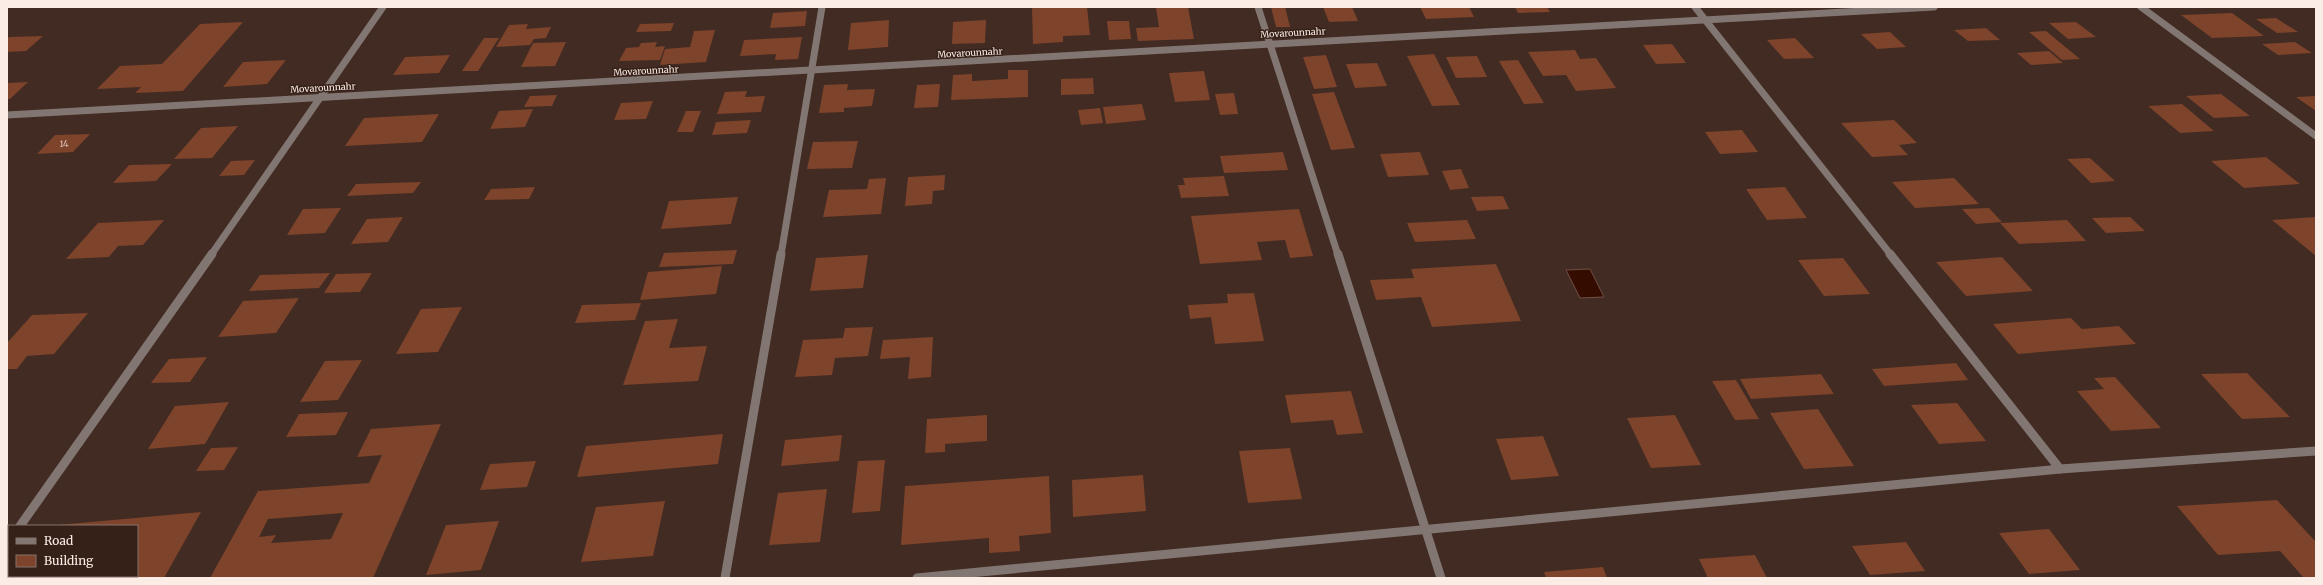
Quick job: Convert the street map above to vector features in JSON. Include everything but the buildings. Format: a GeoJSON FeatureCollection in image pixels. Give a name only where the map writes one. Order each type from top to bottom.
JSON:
{"type":"FeatureCollection","features":[{"type":"Feature","properties":{"kind":"street"},"geometry":{"type":"LineString","coordinates":[[21,525],[322,97],[383,7]]}},
{"type":"Feature","properties":{"kind":"street"},"geometry":{"type":"LineString","coordinates":[[725,578],[813,71],[822,7]]}},
{"type":"Feature","properties":{"kind":"street"},"geometry":{"type":"LineString","coordinates":[[1258,7],[1441,578]]}},
{"type":"Feature","properties":{"kind":"street"},"geometry":{"type":"LineString","coordinates":[[1696,7],[2060,469]]}},
{"type":"Feature","properties":{"kind":"street","name":"Movarounnahr"},"geometry":{"type":"LineString","coordinates":[[7,115],[1934,7]]}},
{"type":"Feature","properties":{"kind":"street"},"geometry":{"type":"LineString","coordinates":[[2140,7],[2316,136]]}},
{"type":"Feature","properties":{"kind":"street"},"geometry":{"type":"LineString","coordinates":[[917,578],[1425,528],[2060,469],[2316,451]]}},
{"type":"Feature","properties":{"kind":"shaded area"},"geometry":{"type":"Polygon","coordinates":[[[1590,269],[1604,297],[1580,298],[1566,270],[1590,269]]]}}]}
